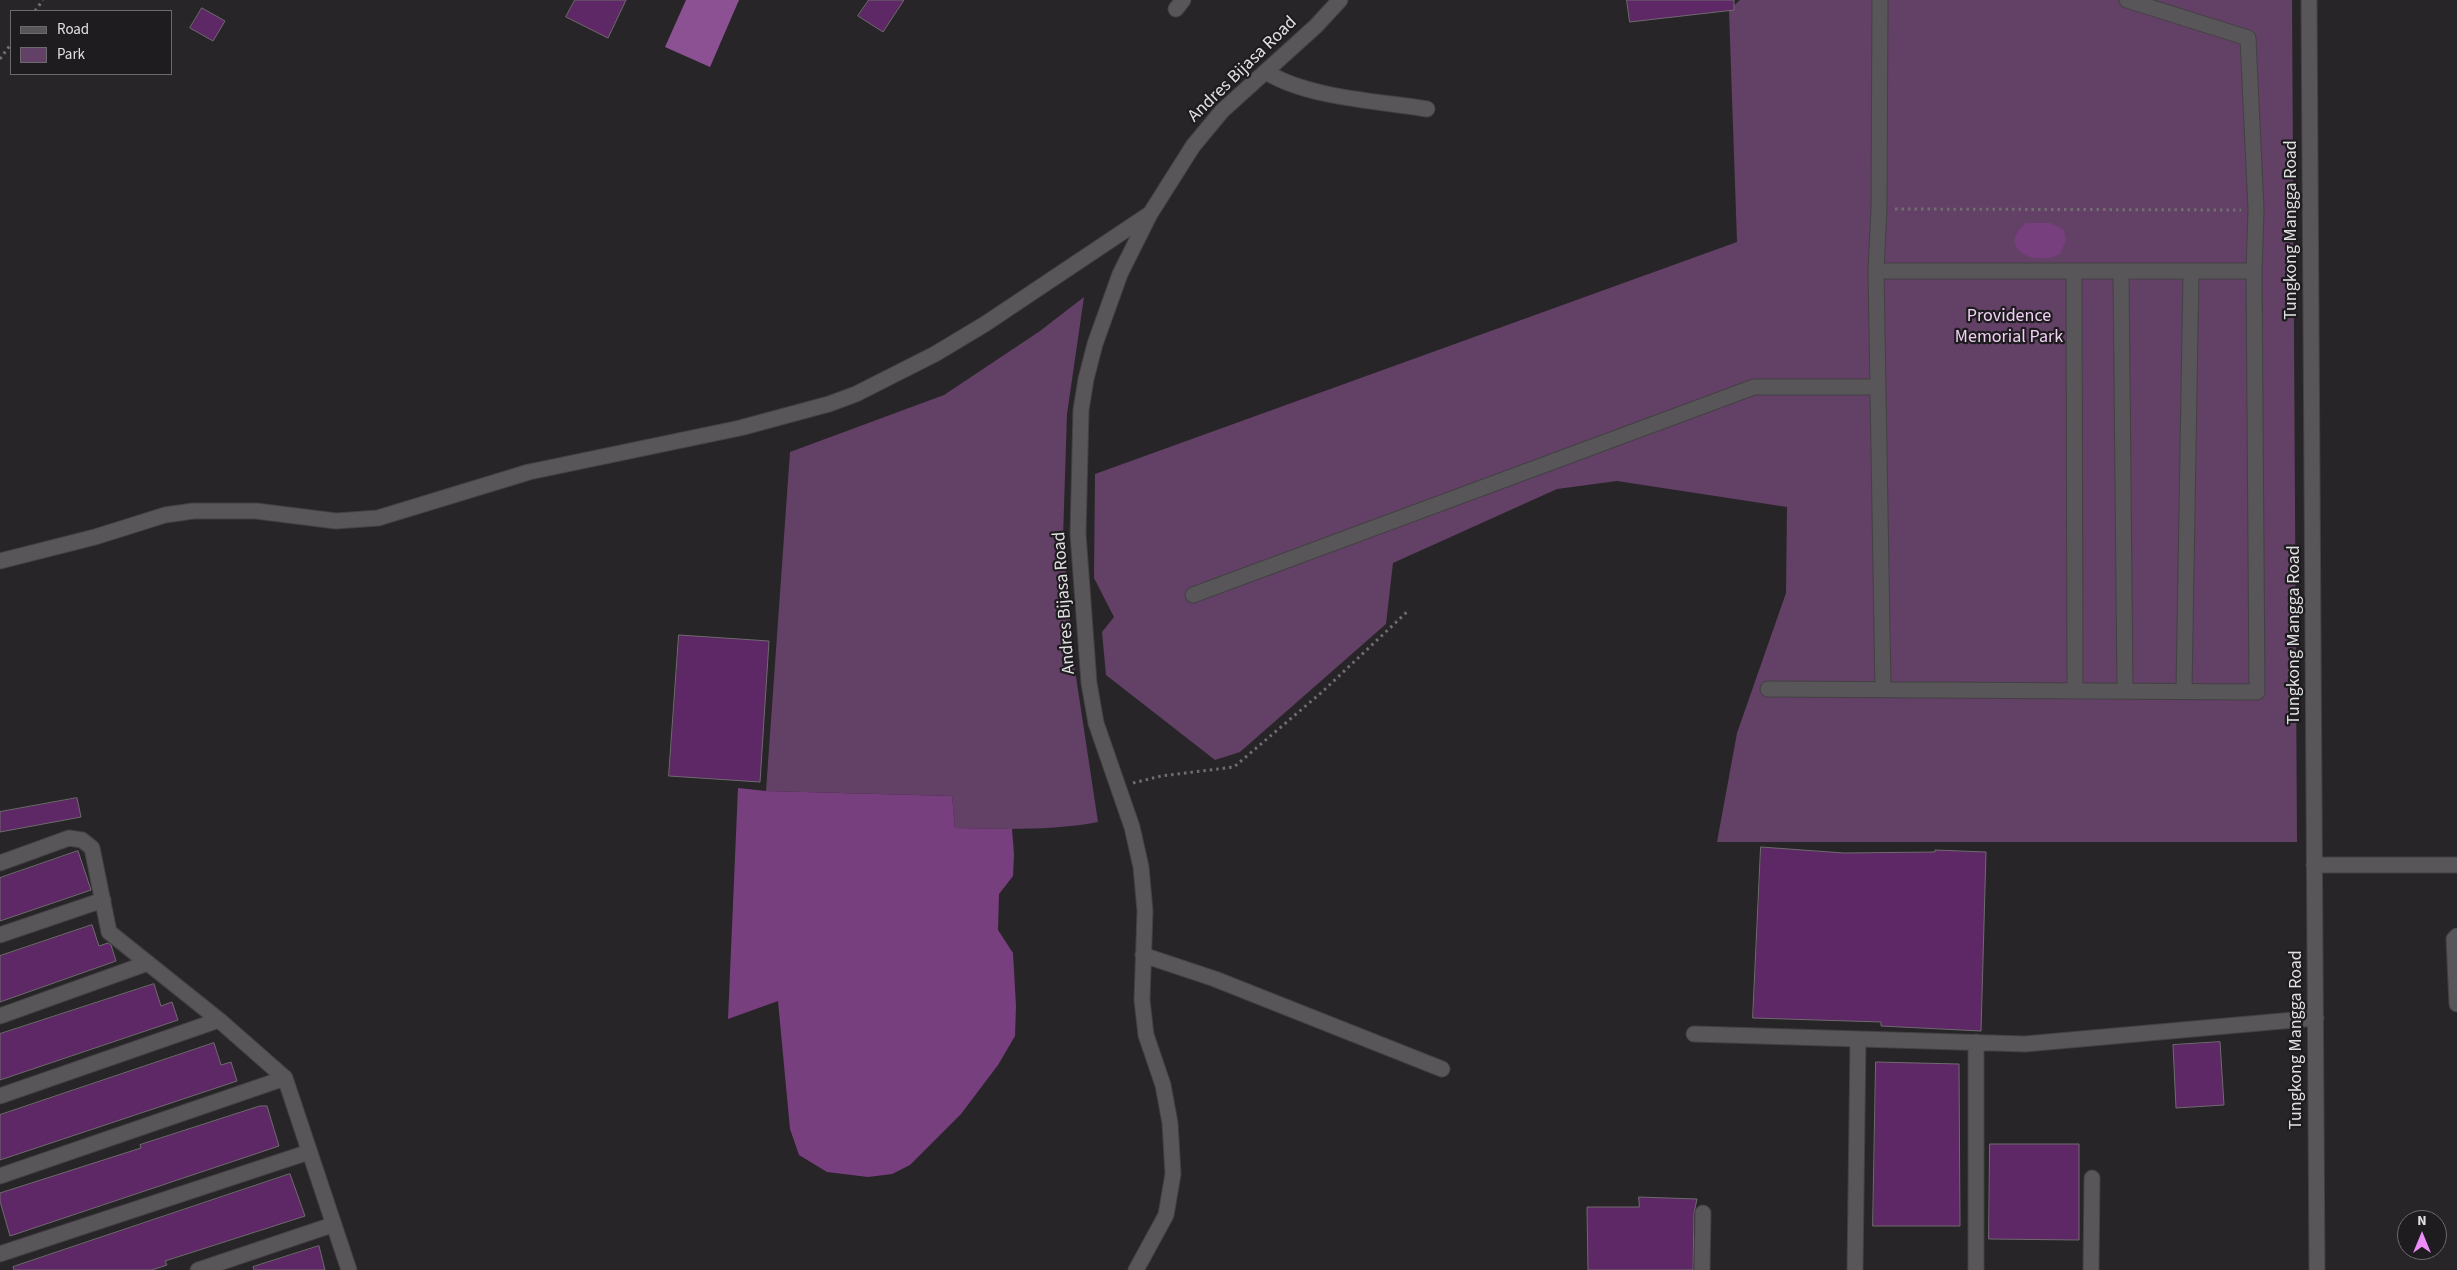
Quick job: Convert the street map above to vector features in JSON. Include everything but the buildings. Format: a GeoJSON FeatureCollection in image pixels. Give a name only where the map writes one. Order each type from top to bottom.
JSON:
{"type":"FeatureCollection","features":[{"type":"Feature","properties":{"kind":"street","name":"Andres Bijasa Road"},"geometry":{"type":"LineString","coordinates":[[1136,1270],[1166,1215],[1173,1174],[1170,1123],[1163,1085],[1146,1035],[1142,1000],[1142,955],[1145,911],[1141,868],[1132,827],[1096,723],[1089,683],[1078,534],[1081,410],[1094,344],[1120,274],[1150,214],[1193,146],[1222,111],[1266,72],[1340,0]]}},
{"type":"Feature","properties":{"kind":"street"},"geometry":{"type":"LineString","coordinates":[[1768,689],[2257,692],[2254,271],[2256,210],[2248,38],[2127,0]]}},
{"type":"Feature","properties":{"kind":"street","name":"Tungkong Mangga Road"},"geometry":{"type":"LineString","coordinates":[[2309,0],[2315,703],[2314,865],[2317,1270]]}},
{"type":"Feature","properties":{"kind":"street"},"geometry":{"type":"LineString","coordinates":[[1881,1],[1879,209],[1876,271],[1883,689]]}},
{"type":"Feature","properties":{"kind":"street"},"geometry":{"type":"LineString","coordinates":[[1266,72],[1283,82],[1309,90],[1427,109]]}},
{"type":"Feature","properties":{"kind":"street"},"geometry":{"type":"LineString","coordinates":[[0,561],[87,540],[165,515],[193,511],[256,511],[336,521],[378,518],[529,472],[740,428],[829,404],[879,384],[935,354],[985,324],[1150,214]]}},
{"type":"Feature","properties":{"kind":"street"},"geometry":{"type":"LineString","coordinates":[[1876,271],[2254,271]]}},
{"type":"Feature","properties":{"kind":"street"},"geometry":{"type":"LineString","coordinates":[[2074,271],[2075,690]]}},
{"type":"Feature","properties":{"kind":"street"},"geometry":{"type":"LineString","coordinates":[[2122,271],[2124,691]]}},
{"type":"Feature","properties":{"kind":"street"},"geometry":{"type":"LineString","coordinates":[[2184,691],[2191,271]]}},
{"type":"Feature","properties":{"kind":"street"},"geometry":{"type":"LineString","coordinates":[[1193,595],[1754,387],[1878,387]]}},
{"type":"Feature","properties":{"kind":"street"},"geometry":{"type":"LineString","coordinates":[[0,863],[68,838],[82,840],[92,848],[109,932],[219,1020],[285,1078],[332,1225],[349,1270]]}},
{"type":"Feature","properties":{"kind":"street"},"geometry":{"type":"LineString","coordinates":[[2314,865],[2457,865]]}},
{"type":"Feature","properties":{"kind":"street"},"geometry":{"type":"LineString","coordinates":[[0,936],[103,900]]}},
{"type":"Feature","properties":{"kind":"street"},"geometry":{"type":"LineString","coordinates":[[2457,936],[2454,939],[2457,1004]]}},
{"type":"Feature","properties":{"kind":"street"},"geometry":{"type":"LineString","coordinates":[[1142,955],[1214,979],[1442,1069]]}},
{"type":"Feature","properties":{"kind":"street"},"geometry":{"type":"LineString","coordinates":[[0,1016],[148,963]]}},
{"type":"Feature","properties":{"kind":"street"},"geometry":{"type":"LineString","coordinates":[[1694,1034],[2025,1044],[2316,1018]]}},
{"type":"Feature","properties":{"kind":"street"},"geometry":{"type":"LineString","coordinates":[[0,1096],[219,1020]]}},
{"type":"Feature","properties":{"kind":"street"},"geometry":{"type":"LineString","coordinates":[[1855,1270],[1858,1039]]}},
{"type":"Feature","properties":{"kind":"street"},"geometry":{"type":"LineString","coordinates":[[1976,1042],[1976,1270]]}},
{"type":"Feature","properties":{"kind":"street"},"geometry":{"type":"LineString","coordinates":[[0,1176],[285,1078]]}},
{"type":"Feature","properties":{"kind":"street"},"geometry":{"type":"LineString","coordinates":[[0,1254],[309,1152]]}},
{"type":"Feature","properties":{"kind":"street"},"geometry":{"type":"LineString","coordinates":[[2091,1270],[2092,1178]]}},
{"type":"Feature","properties":{"kind":"street"},"geometry":{"type":"LineString","coordinates":[[1702,1270],[1703,1212]]}},
{"type":"Feature","properties":{"kind":"street"},"geometry":{"type":"LineString","coordinates":[[198,1270],[332,1225]]}},
{"type":"Feature","properties":{"kind":"path"},"geometry":{"type":"LineString","coordinates":[[0,59],[10,45]]}},
{"type":"Feature","properties":{"kind":"path"},"geometry":{"type":"LineString","coordinates":[[1879,209],[2256,210]]}},
{"type":"Feature","properties":{"kind":"path"},"geometry":{"type":"LineString","coordinates":[[1118,786],[1161,776],[1234,767],[1322,692],[1409,610]]}},
{"type":"Feature","properties":{"kind":"green space","name":"Providence Memorial Park"},"geometry":{"type":"Polygon","coordinates":[[[1740,0],[2292,0],[2297,842],[1717,842],[1737,733],[1786,593],[1787,507],[1617,481],[1557,489],[1393,563],[1386,624],[1240,752],[1215,760],[1106,675],[1102,632],[1114,617],[1094,578],[1095,474],[1737,242],[1729,10],[1740,0]]]}},
{"type":"Feature","properties":{"kind":"green space"},"geometry":{"type":"Polygon","coordinates":[[[1084,297],[1067,414],[1063,538],[1073,657],[1098,822],[1045,828],[955,828],[952,796],[766,791],[790,452],[944,395],[1040,331],[1084,297]]]}},
{"type":"Feature","properties":{"kind":"shaded area"},"geometry":{"type":"Polygon","coordinates":[[[686,0],[739,0],[710,67],[665,47],[686,0]]]}},
{"type":"Feature","properties":{"kind":"shaded area"},"geometry":{"type":"Polygon","coordinates":[[[2026,223],[2050,223],[2064,230],[2066,240],[2060,254],[2040,258],[2030,257],[2022,253],[2017,248],[2015,241],[2018,232],[2026,223]]]}},
{"type":"Feature","properties":{"kind":"shaded area"},"geometry":{"type":"Polygon","coordinates":[[[738,788],[766,791],[952,796],[955,828],[1012,829],[1013,876],[999,894],[998,930],[1013,953],[1016,1006],[1015,1036],[998,1065],[961,1114],[910,1165],[892,1174],[868,1177],[827,1172],[799,1155],[790,1129],[778,1001],[728,1019],[738,788]]]}}]}
